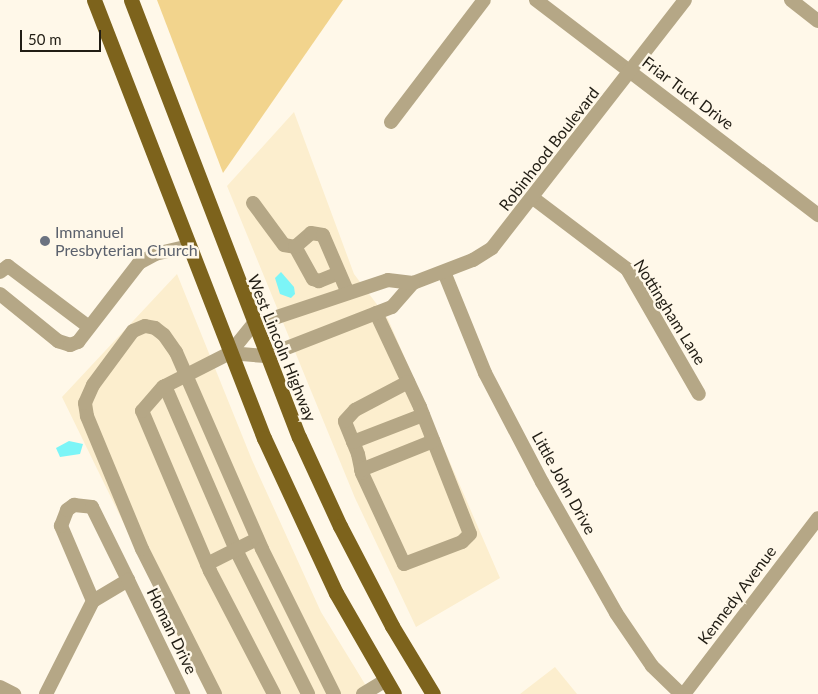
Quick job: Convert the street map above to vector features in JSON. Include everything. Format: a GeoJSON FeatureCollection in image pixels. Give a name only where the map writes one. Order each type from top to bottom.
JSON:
{"type":"FeatureCollection","features":[{"type":"Feature","properties":{"kind":"main road"},"geometry":{"type":"LineString","coordinates":[[94,0],[230,353],[301,521],[394,694]]}},
{"type":"Feature","properties":{"kind":"main road","name":"West Lincoln Highway"},"geometry":{"type":"LineString","coordinates":[[131,0],[266,356],[340,526],[392,626],[433,694]]}},
{"type":"Feature","properties":{"kind":"street"},"geometry":{"type":"LineString","coordinates":[[391,122],[484,0]]}},
{"type":"Feature","properties":{"kind":"street","name":"Friar Tuck Drive"},"geometry":{"type":"LineString","coordinates":[[536,0],[818,214]]}},
{"type":"Feature","properties":{"kind":"street","name":"Robinhood Boulevard"},"geometry":{"type":"LineString","coordinates":[[253,325],[388,280],[413,283],[444,272],[492,248],[533,198],[685,0]]}},
{"type":"Feature","properties":{"kind":"street"},"geometry":{"type":"LineString","coordinates":[[791,0],[818,21]]}},
{"type":"Feature","properties":{"kind":"street","name":"Nottingham Lane"},"geometry":{"type":"LineString","coordinates":[[533,198],[627,269],[699,394]]}},
{"type":"Feature","properties":{"kind":"street"},"geometry":{"type":"LineString","coordinates":[[254,203],[284,245],[295,248],[314,279],[319,281],[340,274]]}},
{"type":"Feature","properties":{"kind":"street"},"geometry":{"type":"LineString","coordinates":[[295,248],[312,233],[320,233],[348,293]]}},
{"type":"Feature","properties":{"kind":"street"},"geometry":{"type":"LineString","coordinates":[[0,294],[58,341],[70,345],[78,342],[139,263],[155,254],[189,246]]}},
{"type":"Feature","properties":{"kind":"street"},"geometry":{"type":"LineString","coordinates":[[0,272],[8,266],[89,327]]}},
{"type":"Feature","properties":{"kind":"street","name":"Little John Drive"},"geometry":{"type":"LineString","coordinates":[[444,272],[486,373],[546,490],[616,613],[652,666],[683,694]]}},
{"type":"Feature","properties":{"kind":"street","name":"Robinhood Boulevard"},"geometry":{"type":"LineString","coordinates":[[230,353],[266,356],[392,307],[413,283]]}},
{"type":"Feature","properties":{"kind":"street"},"geometry":{"type":"LineString","coordinates":[[376,312],[408,382],[423,415],[470,534],[462,542],[404,564],[361,470],[345,421],[350,415],[408,382]]}},
{"type":"Feature","properties":{"kind":"street"},"geometry":{"type":"LineString","coordinates":[[253,325],[230,353],[165,386],[152,396],[142,411],[207,564],[274,694]]}},
{"type":"Feature","properties":{"kind":"street"},"geometry":{"type":"LineString","coordinates":[[215,694],[142,549],[87,416],[85,403],[93,385],[133,331],[146,326],[155,328],[164,335],[185,375],[258,539],[334,694]]}},
{"type":"Feature","properties":{"kind":"street"},"geometry":{"type":"LineString","coordinates":[[165,386],[236,550],[308,694]]}},
{"type":"Feature","properties":{"kind":"street"},"geometry":{"type":"LineString","coordinates":[[353,442],[423,415]]}},
{"type":"Feature","properties":{"kind":"street"},"geometry":{"type":"LineString","coordinates":[[361,470],[433,441]]}},
{"type":"Feature","properties":{"kind":"street"},"geometry":{"type":"LineString","coordinates":[[46,694],[93,601],[61,526],[67,510],[74,505],[92,507],[128,580]]}},
{"type":"Feature","properties":{"kind":"street","name":"Kennedy Avenue"},"geometry":{"type":"LineString","coordinates":[[683,694],[818,518]]}},
{"type":"Feature","properties":{"kind":"street"},"geometry":{"type":"LineString","coordinates":[[207,564],[258,539]]}},
{"type":"Feature","properties":{"kind":"street","name":"Homan Drive"},"geometry":{"type":"LineString","coordinates":[[93,601],[128,580],[182,694]]}},
{"type":"Feature","properties":{"kind":"street"},"geometry":{"type":"LineString","coordinates":[[363,694],[386,680]]}},
{"type":"Feature","properties":{"kind":"street"},"geometry":{"type":"LineString","coordinates":[[0,686],[14,694]]}},
{"type":"Feature","properties":{"kind":"shaded area"},"geometry":{"type":"Polygon","coordinates":[[[157,0],[343,0],[223,173],[157,0]]]}},
{"type":"Feature","properties":{"kind":"shaded area"},"geometry":{"type":"Polygon","coordinates":[[[294,112],[354,274],[388,319],[500,578],[416,627],[355,498],[227,186],[294,112]]]}},
{"type":"Feature","properties":{"kind":"shaded area"},"geometry":{"type":"Polygon","coordinates":[[[177,274],[252,460],[321,612],[371,694],[207,694],[62,397],[177,274]]]}},
{"type":"Feature","properties":{"kind":"shaded area"},"geometry":{"type":"Polygon","coordinates":[[[555,667],[577,694],[520,694],[555,667]]]}},
{"type":"Feature","properties":{"kind":"water"},"geometry":{"type":"Polygon","coordinates":[[[281,272],[294,287],[295,294],[291,298],[280,294],[275,278],[281,272]]]}},
{"type":"Feature","properties":{"kind":"water"},"geometry":{"type":"Polygon","coordinates":[[[69,441],[83,444],[80,454],[60,457],[56,448],[69,441]]]}},
{"type":"Feature","properties":{"kind":"place","name":"Immanuel Presbyterian Church"},"geometry":{"type":"Point","coordinates":[45,241]}}]}
